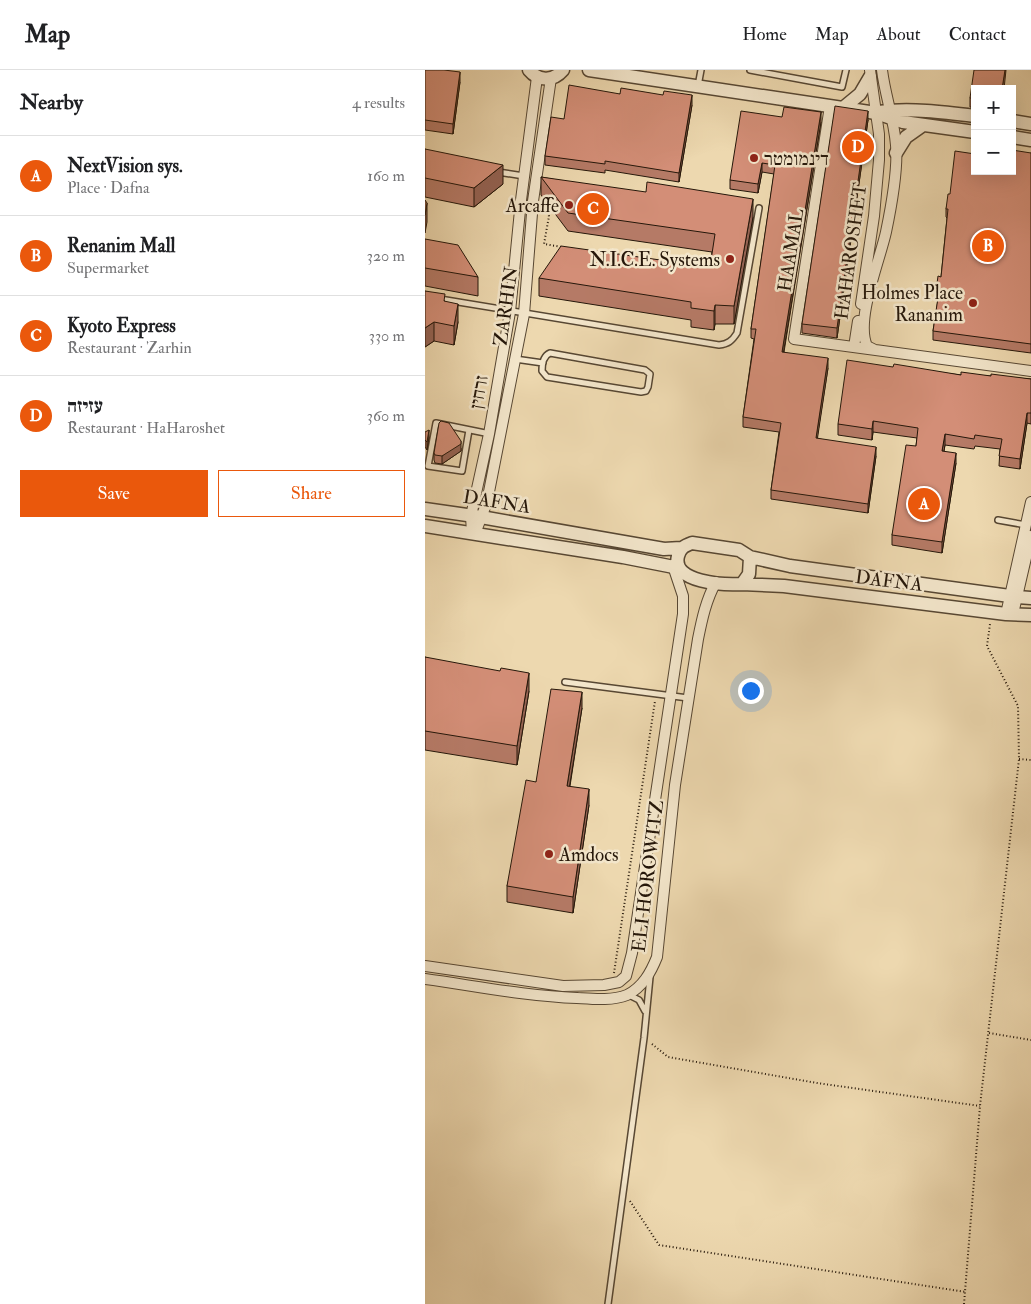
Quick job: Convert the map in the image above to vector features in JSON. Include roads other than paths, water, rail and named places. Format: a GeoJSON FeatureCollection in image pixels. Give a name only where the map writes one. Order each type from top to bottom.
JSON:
{"type":"FeatureCollection","features":[{"type":"Feature","properties":{"kind":"street"},"geometry":{"type":"LineString","coordinates":[[533,74],[551,78],[559,75],[563,70]]}},
{"type":"Feature","properties":{"kind":"street"},"geometry":{"type":"LineString","coordinates":[[589,70],[891,115],[923,125],[971,131]]}},
{"type":"Feature","properties":{"kind":"street","name":"HAHAROSHET"},"geometry":{"type":"LineString","coordinates":[[876,350],[867,346],[863,331],[867,300],[887,228],[896,153],[882,70]]}},
{"type":"Feature","properties":{"kind":"street","name":"זרחין"},"geometry":{"type":"LineString","coordinates":[[476,517],[510,312],[525,176],[533,74]]}},
{"type":"Feature","properties":{"kind":"street"},"geometry":{"type":"LineString","coordinates":[[843,108],[859,94],[870,74]]}},
{"type":"Feature","properties":{"kind":"street","name":"HAHAROSHET"},"geometry":{"type":"LineString","coordinates":[[855,347],[874,216],[879,160],[879,134],[870,74]]}},
{"type":"Feature","properties":{"kind":"street","name":"ZARHIN"},"geometry":{"type":"LineString","coordinates":[[474,534],[476,517],[487,502],[524,314],[533,201],[551,78]]}},
{"type":"Feature","properties":{"kind":"street","name":"HAAMAL"},"geometry":{"type":"LineString","coordinates":[[830,106],[794,339],[1031,371]]}},
{"type":"Feature","properties":{"kind":"street"},"geometry":{"type":"LineString","coordinates":[[891,115],[928,111],[971,116]]}},
{"type":"Feature","properties":{"kind":"street"},"geometry":{"type":"LineString","coordinates":[[1016,122],[1031,124]]}},
{"type":"Feature","properties":{"kind":"street"},"geometry":{"type":"LineString","coordinates":[[896,153],[906,137],[923,125]]}},
{"type":"Feature","properties":{"kind":"street"},"geometry":{"type":"LineString","coordinates":[[1016,138],[1031,140]]}},
{"type":"Feature","properties":{"kind":"street"},"geometry":{"type":"LineString","coordinates":[[1010,614],[1031,502]]}},
{"type":"Feature","properties":{"kind":"street","name":"DAFNA"},"geometry":{"type":"LineString","coordinates":[[425,509],[664,549],[681,548],[692,543],[739,550],[750,557],[790,566],[1031,598]]}},
{"type":"Feature","properties":{"kind":"street","name":"DAFNA"},"geometry":{"type":"LineString","coordinates":[[425,526],[676,567],[693,579],[733,585],[784,586],[1031,615]]}},
{"type":"Feature","properties":{"kind":"street"},"geometry":{"type":"LineString","coordinates":[[1013,597],[1031,536]]}},
{"type":"Feature","properties":{"kind":"street"},"geometry":{"type":"LineString","coordinates":[[676,567],[681,548]]}},
{"type":"Feature","properties":{"kind":"street"},"geometry":{"type":"LineString","coordinates":[[743,584],[749,574],[750,557]]}},
{"type":"Feature","properties":{"kind":"street","name":"ELI HOROWITZ"},"geometry":{"type":"LineString","coordinates":[[425,966],[563,986],[612,984],[619,982],[626,976],[632,953],[683,614],[683,596],[676,567]]}},
{"type":"Feature","properties":{"kind":"street","name":"ELI HOROWITZ"},"geometry":{"type":"LineString","coordinates":[[425,979],[548,997],[598,999],[615,998],[627,994],[640,986],[651,972],[657,957],[675,786],[689,698],[703,615],[716,582]]}},
{"type":"Feature","properties":{"kind":"lane"},"geometry":{"type":"LineString","coordinates":[[698,86],[701,70]]}},
{"type":"Feature","properties":{"kind":"lane"},"geometry":{"type":"LineString","coordinates":[[750,70],[842,87],[846,70]]}},
{"type":"Feature","properties":{"kind":"lane"},"geometry":{"type":"LineString","coordinates":[[487,170],[525,176]]}},
{"type":"Feature","properties":{"kind":"lane"},"geometry":{"type":"LineString","coordinates":[[435,298],[510,312],[719,345],[727,344],[737,333],[759,208]]}},
{"type":"Feature","properties":{"kind":"lane"},"geometry":{"type":"LineString","coordinates":[[550,353],[645,370],[650,374],[650,377],[646,391],[641,392],[547,377],[542,371],[543,363],[547,354],[550,353]]}},
{"type":"Feature","properties":{"kind":"lane"},"geometry":{"type":"LineString","coordinates":[[515,359],[543,363]]}},
{"type":"Feature","properties":{"kind":"lane"},"geometry":{"type":"LineString","coordinates":[[469,430],[462,471],[428,466],[435,423],[500,436]]}},
{"type":"Feature","properties":{"kind":"lane"},"geometry":{"type":"LineString","coordinates":[[999,520],[1026,525]]}},
{"type":"Feature","properties":{"kind":"lane"},"geometry":{"type":"LineString","coordinates":[[565,682],[689,698]]}},
{"type":"Feature","properties":{"kind":"lane"},"geometry":{"type":"LineString","coordinates":[[608,1304],[644,1038],[651,972]]}},
{"type":"Feature","properties":{"kind":"lane"},"geometry":{"type":"LineString","coordinates":[[627,994],[639,1000],[646,1014]]}},
{"type":"Feature","properties":{"kind":"place","name":"עזיזה"},"geometry":{"type":"Point","coordinates":[858,147]}},
{"type":"Feature","properties":{"kind":"place","name":"דינמומטר"},"geometry":{"type":"Point","coordinates":[754,158]}},
{"type":"Feature","properties":{"kind":"place","name":"Arcaffe"},"geometry":{"type":"Point","coordinates":[569,205]}},
{"type":"Feature","properties":{"kind":"place","name":"Kyoto Express"},"geometry":{"type":"Point","coordinates":[593,209]}},
{"type":"Feature","properties":{"kind":"place","name":"Renanim Mall"},"geometry":{"type":"Point","coordinates":[988,246]}},
{"type":"Feature","properties":{"kind":"place","name":"N.I.C.E. Systems"},"geometry":{"type":"Point","coordinates":[730,259]}},
{"type":"Feature","properties":{"kind":"place","name":"Holmes Place Rananim"},"geometry":{"type":"Point","coordinates":[973,303]}},
{"type":"Feature","properties":{"kind":"place","name":"NextVision sys."},"geometry":{"type":"Point","coordinates":[924,504]}},
{"type":"Feature","properties":{"kind":"place","name":"Amdocs"},"geometry":{"type":"Point","coordinates":[549,854]}}]}
